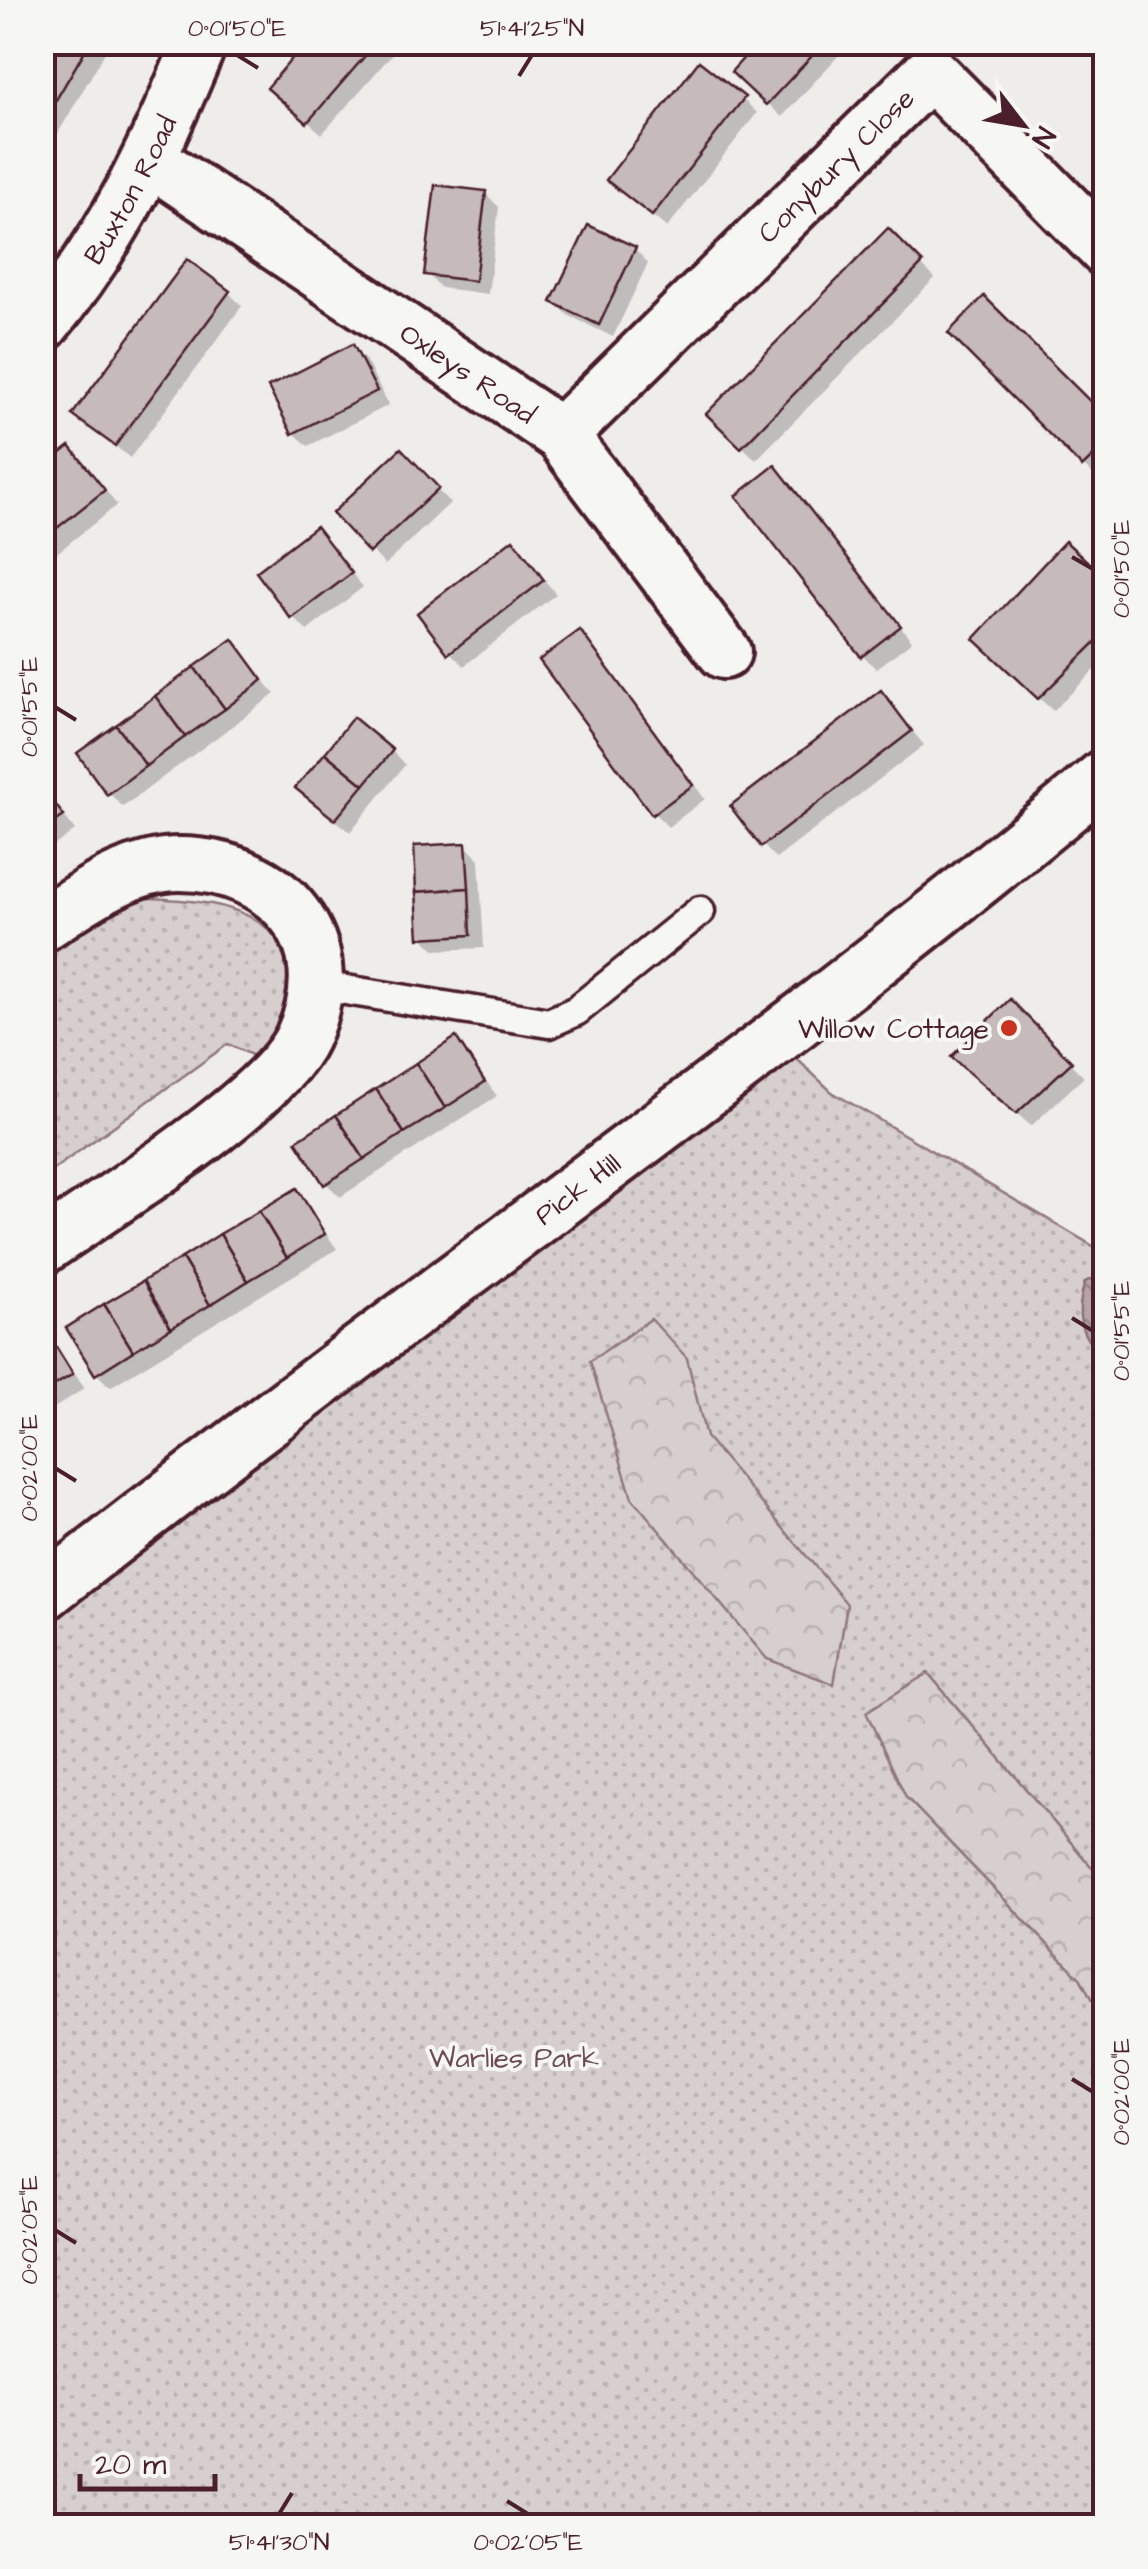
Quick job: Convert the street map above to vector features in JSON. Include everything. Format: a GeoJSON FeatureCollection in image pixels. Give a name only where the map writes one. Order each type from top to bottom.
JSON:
{"type":"FeatureCollection","features":[{"type":"Feature","properties":{"kind":"street","name":"Buxton Road"},"geometry":{"type":"LineString","coordinates":[[42,325],[91,262],[151,160],[200,42]]}},
{"type":"Feature","properties":{"kind":"street","name":"Conybury Close"},"geometry":{"type":"LineString","coordinates":[[561,435],[930,72],[1106,250]]}},
{"type":"Feature","properties":{"kind":"street","name":"Oxleys Road"},"geometry":{"type":"LineString","coordinates":[[151,160],[561,435],[724,652]]}},
{"type":"Feature","properties":{"kind":"street","name":"Pick Hill"},"geometry":{"type":"LineString","coordinates":[[42,1595],[268,1417],[694,1100],[1106,774]]}},
{"type":"Feature","properties":{"kind":"street"},"geometry":{"type":"LineString","coordinates":[[42,925],[92,891],[134,875],[178,864],[234,872],[277,894],[298,916],[315,954],[316,985],[301,1040],[271,1076],[228,1116],[42,1248]]}},
{"type":"Feature","properties":{"kind":"lane"},"geometry":{"type":"LineString","coordinates":[[316,985],[548,1022],[576,1011],[700,910]]}},
{"type":"Feature","properties":{"kind":"green space"},"geometry":{"type":"Polygon","coordinates":[[[137,897],[218,906],[263,925],[281,946],[292,974],[290,1018],[258,1058],[228,1044],[43,1177],[43,946],[137,897]]]}},
{"type":"Feature","properties":{"kind":"green space","name":"Warlies Park"},"geometry":{"type":"Polygon","coordinates":[[[765,1029],[832,1092],[1105,1253],[1105,1883],[929,1674],[906,1797],[1081,1979],[1105,2027],[1105,2526],[43,2526],[43,1558],[272,1386],[765,1029]]]}},
{"type":"Feature","properties":{"kind":"green space"},"geometry":{"type":"Polygon","coordinates":[[[651,1319],[687,1358],[706,1437],[847,1604],[834,1684],[767,1659],[632,1498],[590,1361],[651,1319]]]}},
{"type":"Feature","properties":{"kind":"green space"},"geometry":{"type":"Polygon","coordinates":[[[928,1673],[1105,1883],[1105,2027],[1081,1979],[906,1797],[866,1712],[928,1673]]]}},
{"type":"Feature","properties":{"kind":"water"},"geometry":{"type":"Polygon","coordinates":[[[1105,1273],[1105,1357],[1084,1333],[1080,1304],[1085,1282],[1105,1273]]]}},
{"type":"Feature","properties":{"kind":"building"},"geometry":{"type":"Polygon","coordinates":[[[42,42],[90,42],[42,124],[42,42]]]}},
{"type":"Feature","properties":{"kind":"building"},"geometry":{"type":"Polygon","coordinates":[[[306,42],[377,42],[307,123],[267,88],[306,42]]]}},
{"type":"Feature","properties":{"kind":"building"},"geometry":{"type":"Polygon","coordinates":[[[758,42],[825,42],[766,105],[731,72],[758,42]]]}},
{"type":"Feature","properties":{"kind":"building"},"geometry":{"type":"Polygon","coordinates":[[[699,61],[745,97],[652,216],[606,180],[699,61]]]}},
{"type":"Feature","properties":{"kind":"building"},"geometry":{"type":"Polygon","coordinates":[[[435,185],[486,191],[475,281],[424,275],[435,185]]]}},
{"type":"Feature","properties":{"kind":"building"},"geometry":{"type":"Polygon","coordinates":[[[588,225],[636,247],[599,325],[551,302],[588,225]]]}},
{"type":"Feature","properties":{"kind":"building"},"geometry":{"type":"Polygon","coordinates":[[[888,228],[923,263],[741,448],[706,414],[888,228]]]}},
{"type":"Feature","properties":{"kind":"building"},"geometry":{"type":"Polygon","coordinates":[[[187,259],[230,291],[115,446],[72,415],[187,259]]]}},
{"type":"Feature","properties":{"kind":"building"},"geometry":{"type":"Polygon","coordinates":[[[984,296],[1106,417],[1106,444],[1082,467],[948,333],[984,296]]]}},
{"type":"Feature","properties":{"kind":"building"},"geometry":{"type":"Polygon","coordinates":[[[353,344],[377,391],[292,434],[268,387],[353,344]]]}},
{"type":"Feature","properties":{"kind":"building"},"geometry":{"type":"Polygon","coordinates":[[[70,446],[105,490],[42,540],[42,468],[70,446]]]}},
{"type":"Feature","properties":{"kind":"building"},"geometry":{"type":"Polygon","coordinates":[[[401,448],[439,488],[369,553],[332,513],[401,448]]]}},
{"type":"Feature","properties":{"kind":"building"},"geometry":{"type":"Polygon","coordinates":[[[775,465],[901,626],[861,657],[736,496],[775,465]]]}},
{"type":"Feature","properties":{"kind":"building"},"geometry":{"type":"Polygon","coordinates":[[[316,526],[352,573],[291,619],[256,572],[316,526]]]}},
{"type":"Feature","properties":{"kind":"building"},"geometry":{"type":"Polygon","coordinates":[[[513,539],[544,580],[448,654],[417,613],[513,539]]]}},
{"type":"Feature","properties":{"kind":"building"},"geometry":{"type":"Polygon","coordinates":[[[1065,541],[1106,578],[1106,632],[1038,699],[974,639],[1065,541]]]}},
{"type":"Feature","properties":{"kind":"building"},"geometry":{"type":"Polygon","coordinates":[[[580,630],[693,785],[652,815],[539,660],[580,630]]]}},
{"type":"Feature","properties":{"kind":"building"},"geometry":{"type":"Polygon","coordinates":[[[233,639],[263,680],[225,709],[194,667],[233,639]]]}},
{"type":"Feature","properties":{"kind":"building"},"geometry":{"type":"Polygon","coordinates":[[[194,667],[225,709],[185,737],[155,696],[194,667]]]}},
{"type":"Feature","properties":{"kind":"building"},"geometry":{"type":"Polygon","coordinates":[[[881,690],[912,731],[761,847],[730,806],[881,690]]]}},
{"type":"Feature","properties":{"kind":"building"},"geometry":{"type":"Polygon","coordinates":[[[155,696],[185,737],[146,766],[116,725],[155,696]]]}},
{"type":"Feature","properties":{"kind":"building"},"geometry":{"type":"Polygon","coordinates":[[[353,717],[393,750],[364,785],[325,753],[353,717]]]}},
{"type":"Feature","properties":{"kind":"building"},"geometry":{"type":"Polygon","coordinates":[[[116,725],[146,766],[107,795],[77,753],[116,725]]]}},
{"type":"Feature","properties":{"kind":"building"},"geometry":{"type":"Polygon","coordinates":[[[325,753],[364,785],[335,820],[295,788],[325,753]]]}},
{"type":"Feature","properties":{"kind":"building"},"geometry":{"type":"Polygon","coordinates":[[[42,787],[64,816],[42,831],[42,787]]]}},
{"type":"Feature","properties":{"kind":"building"},"geometry":{"type":"Polygon","coordinates":[[[466,843],[469,888],[416,892],[414,846],[466,843]]]}},
{"type":"Feature","properties":{"kind":"building"},"geometry":{"type":"Polygon","coordinates":[[[469,888],[471,935],[419,938],[416,892],[469,888]]]}},
{"type":"Feature","properties":{"kind":"building","name":"Willow Cottage"},"geometry":{"type":"Polygon","coordinates":[[[1010,999],[1072,1062],[1016,1114],[951,1057],[1010,999]]]}},
{"type":"Feature","properties":{"kind":"building"},"geometry":{"type":"Polygon","coordinates":[[[456,1037],[485,1082],[445,1108],[416,1063],[456,1037]]]}},
{"type":"Feature","properties":{"kind":"building"},"geometry":{"type":"Polygon","coordinates":[[[416,1063],[445,1108],[404,1133],[376,1089],[416,1063]]]}},
{"type":"Feature","properties":{"kind":"building"},"geometry":{"type":"Polygon","coordinates":[[[376,1089],[404,1133],[364,1159],[336,1115],[376,1089]]]}},
{"type":"Feature","properties":{"kind":"building"},"geometry":{"type":"Polygon","coordinates":[[[336,1115],[364,1159],[324,1185],[296,1141],[336,1115]]]}},
{"type":"Feature","properties":{"kind":"building"},"geometry":{"type":"Polygon","coordinates":[[[297,1188],[325,1234],[287,1258],[259,1211],[297,1188]]]}},
{"type":"Feature","properties":{"kind":"building"},"geometry":{"type":"Polygon","coordinates":[[[259,1211],[287,1258],[248,1281],[220,1234],[259,1211]]]}},
{"type":"Feature","properties":{"kind":"building"},"geometry":{"type":"Polygon","coordinates":[[[220,1234],[248,1281],[210,1305],[182,1258],[220,1234]]]}},
{"type":"Feature","properties":{"kind":"building"},"geometry":{"type":"Polygon","coordinates":[[[182,1258],[210,1305],[171,1328],[143,1281],[182,1258]]]}},
{"type":"Feature","properties":{"kind":"building"},"geometry":{"type":"Polygon","coordinates":[[[143,1281],[171,1328],[133,1351],[104,1304],[143,1281]]]}},
{"type":"Feature","properties":{"kind":"building"},"geometry":{"type":"Polygon","coordinates":[[[104,1304],[133,1351],[95,1375],[66,1328],[104,1304]]]}},
{"type":"Feature","properties":{"kind":"building"},"geometry":{"type":"Polygon","coordinates":[[[45,1329],[73,1374],[42,1393],[42,1330],[45,1329]]]}},
{"type":"Feature","properties":{"kind":"place","name":"Willow Cottage"},"geometry":{"type":"Point","coordinates":[1009,1028]}}]}
